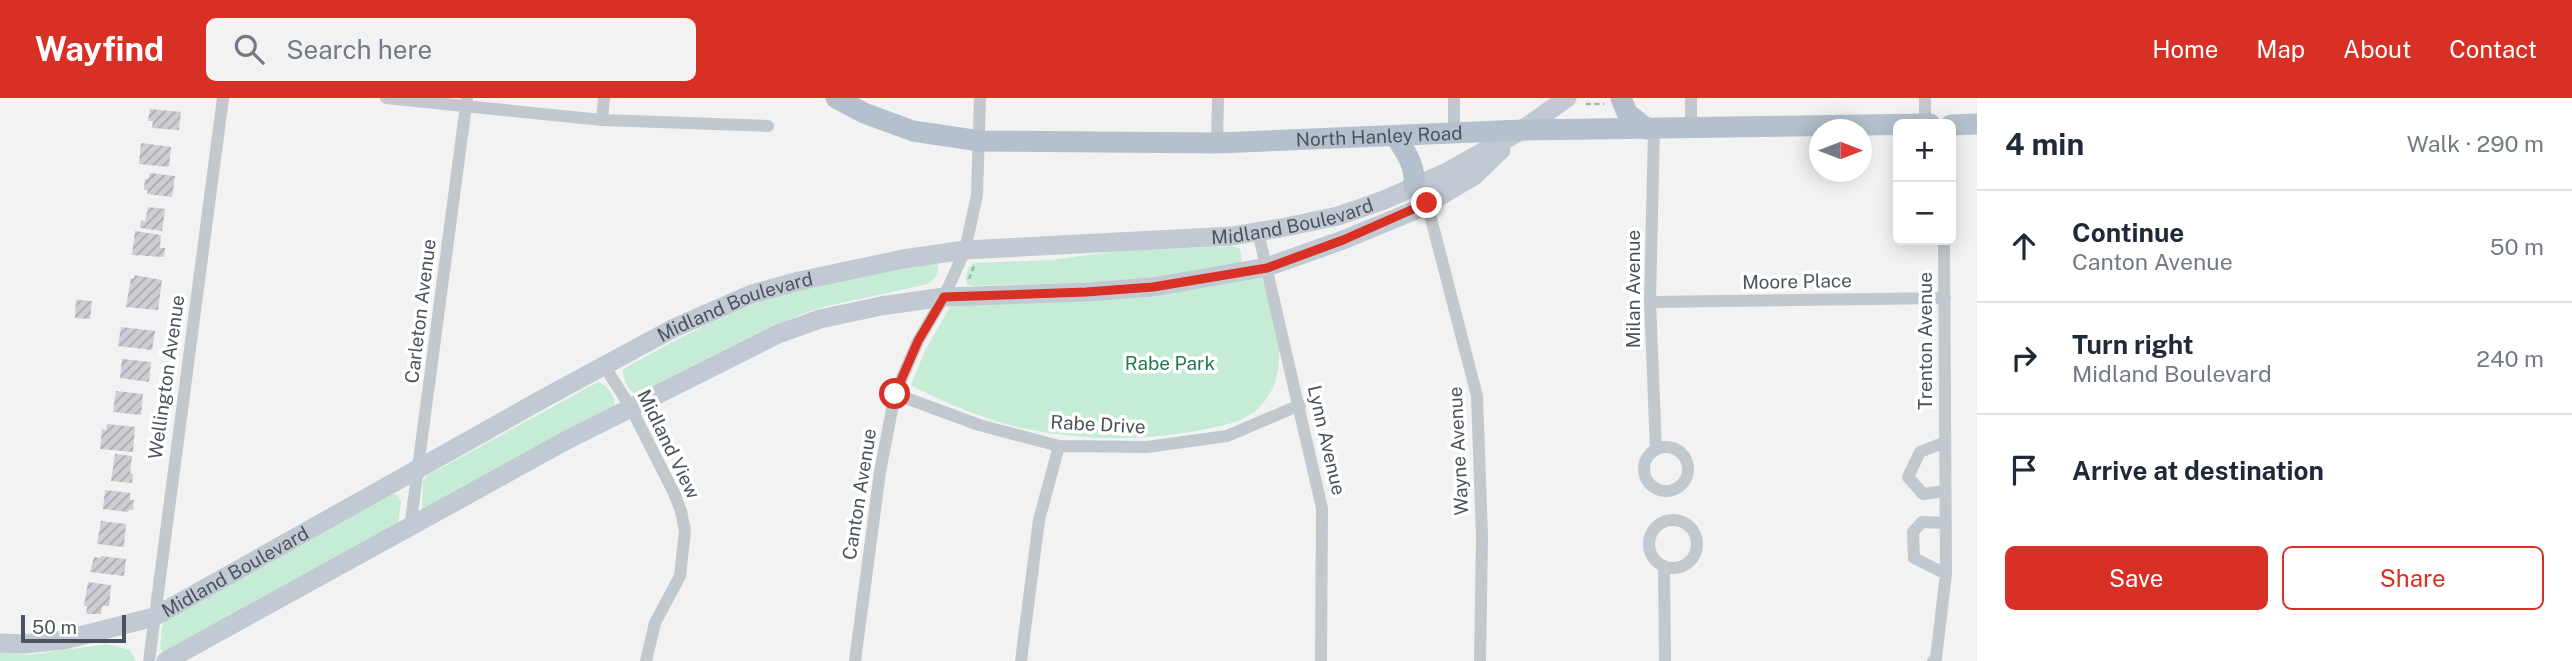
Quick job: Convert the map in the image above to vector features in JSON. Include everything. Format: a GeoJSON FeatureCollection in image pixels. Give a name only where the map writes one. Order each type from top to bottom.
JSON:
{"type":"FeatureCollection","features":[{"type":"Feature","properties":{"kind":"main road","name":"North Hanley Road"},"geometry":{"type":"LineString","coordinates":[[836,98],[864,113],[913,131],[980,141],[1217,143],[1522,130],[1893,124]]}},
{"type":"Feature","properties":{"kind":"main road","name":"Midland Boulevard"},"geometry":{"type":"LineString","coordinates":[[166,661],[567,440],[788,330],[820,319],[881,306],[944,297],[1153,287],[1267,268],[1343,240],[1421,195],[1444,173],[1522,130],[1567,98]]}},
{"type":"Feature","properties":{"kind":"main road"},"geometry":{"type":"LineString","coordinates":[[1617,101],[1627,113],[1651,129]]}},
{"type":"Feature","properties":{"kind":"main road"},"geometry":{"type":"LineString","coordinates":[[1956,125],[1977,124]]}},
{"type":"Feature","properties":{"kind":"main road"},"geometry":{"type":"LineString","coordinates":[[1395,136],[1411,162],[1421,195]]}},
{"type":"Feature","properties":{"kind":"main road","name":"Midland Boulevard"},"geometry":{"type":"LineString","coordinates":[[0,643],[25,644],[64,640],[154,617],[548,396],[674,328],[752,294],[890,262],[970,256],[1069,243],[1176,240],[1258,232],[1338,216],[1384,200],[1421,195]]}},
{"type":"Feature","properties":{"kind":"street","name":"Wellington Avenue"},"geometry":{"type":"LineString","coordinates":[[149,661],[223,98]]}},
{"type":"Feature","properties":{"kind":"street"},"geometry":{"type":"LineString","coordinates":[[386,98],[467,102],[602,120],[768,126]]}},
{"type":"Feature","properties":{"kind":"street"},"geometry":{"type":"LineString","coordinates":[[602,120],[604,98]]}},
{"type":"Feature","properties":{"kind":"street","name":"Canton Avenue"},"geometry":{"type":"LineString","coordinates":[[855,661],[880,472],[895,394],[918,341],[970,256],[977,195],[980,98]]}},
{"type":"Feature","properties":{"kind":"street"},"geometry":{"type":"LineString","coordinates":[[1217,143],[1218,98]]}},
{"type":"Feature","properties":{"kind":"street"},"geometry":{"type":"LineString","coordinates":[[1454,98],[1454,133]]}},
{"type":"Feature","properties":{"kind":"street"},"geometry":{"type":"LineString","coordinates":[[1691,98],[1691,127]]}},
{"type":"Feature","properties":{"kind":"street"},"geometry":{"type":"LineString","coordinates":[[1925,98],[1927,119]]}},
{"type":"Feature","properties":{"kind":"street","name":"Carleton Avenue"},"geometry":{"type":"LineString","coordinates":[[410,528],[467,102]]}},
{"type":"Feature","properties":{"kind":"street","name":"Milan Avenue"},"geometry":{"type":"LineString","coordinates":[[1651,129],[1650,302],[1656,449]]}},
{"type":"Feature","properties":{"kind":"street","name":"Wayne Avenue"},"geometry":{"type":"LineString","coordinates":[[1421,195],[1477,396],[1482,537],[1480,661]]}},
{"type":"Feature","properties":{"kind":"street","name":"Lynn Avenue"},"geometry":{"type":"LineString","coordinates":[[1258,232],[1322,508],[1321,661]]}},
{"type":"Feature","properties":{"kind":"street","name":"Trenton Avenue"},"geometry":{"type":"LineString","coordinates":[[1933,661],[1936,658],[1946,574],[1944,245]]}},
{"type":"Feature","properties":{"kind":"street","name":"Moore Place"},"geometry":{"type":"LineString","coordinates":[[1650,302],[1945,298]]}},
{"type":"Feature","properties":{"kind":"street","name":"Midland View"},"geometry":{"type":"LineString","coordinates":[[605,367],[631,408],[674,493],[685,531],[680,576],[655,623],[646,661]]}},
{"type":"Feature","properties":{"kind":"street","name":"Rabe Drive"},"geometry":{"type":"LineString","coordinates":[[895,394],[979,425],[1059,446],[1147,447],[1227,436],[1300,405]]}},
{"type":"Feature","properties":{"kind":"street"},"geometry":{"type":"LineString","coordinates":[[1945,442],[1920,452],[1908,477],[1923,494],[1945,491]]}},
{"type":"Feature","properties":{"kind":"street"},"geometry":{"type":"LineString","coordinates":[[1021,661],[1039,520],[1059,446]]}},
{"type":"Feature","properties":{"kind":"street"},"geometry":{"type":"LineString","coordinates":[[1945,523],[1922,522],[1913,532],[1914,558],[1946,574]]}},
{"type":"Feature","properties":{"kind":"street"},"geometry":{"type":"LineString","coordinates":[[1664,566],[1665,661]]}},
{"type":"Feature","properties":{"kind":"path"},"geometry":{"type":"LineString","coordinates":[[1587,106],[1617,101]]}},
{"type":"Feature","properties":{"kind":"path"},"geometry":{"type":"LineString","coordinates":[[968,283],[970,256]]}},
{"type":"Feature","properties":{"kind":"green space"},"geometry":{"type":"Polygon","coordinates":[[[1234,246],[1240,249],[1242,260],[1238,264],[1184,276],[1102,282],[972,286],[966,281],[967,272],[974,263],[1050,260],[1119,251],[1234,246]]]}},
{"type":"Feature","properties":{"kind":"green space"},"geometry":{"type":"Polygon","coordinates":[[[922,261],[937,263],[937,275],[928,284],[823,307],[799,315],[640,395],[633,392],[625,382],[623,370],[627,367],[742,309],[816,284],[922,261]]]}},
{"type":"Feature","properties":{"kind":"green space","name":"Rabe Park"},"geometry":{"type":"Polygon","coordinates":[[[1261,276],[1279,344],[1278,371],[1272,389],[1262,405],[1246,417],[1229,424],[1180,433],[1128,438],[1050,433],[977,415],[911,385],[924,353],[952,303],[1261,276]]]}},
{"type":"Feature","properties":{"kind":"green space"},"geometry":{"type":"Polygon","coordinates":[[[598,382],[611,392],[615,408],[422,510],[423,481],[428,475],[598,382]]]}},
{"type":"Feature","properties":{"kind":"green space"},"geometry":{"type":"Polygon","coordinates":[[[393,494],[398,495],[401,501],[398,524],[169,651],[163,652],[160,648],[165,621],[393,494]]]}},
{"type":"Feature","properties":{"kind":"green space"},"geometry":{"type":"Polygon","coordinates":[[[107,644],[130,650],[136,661],[0,661],[0,652],[28,655],[107,644]]]}},
{"type":"Feature","properties":{"kind":"building"},"geometry":{"type":"Polygon","coordinates":[[[150,109],[181,112],[179,130],[152,128],[153,121],[148,121],[150,109]]]}},
{"type":"Feature","properties":{"kind":"building"},"geometry":{"type":"Polygon","coordinates":[[[141,143],[171,147],[169,167],[139,164],[141,143]]]}},
{"type":"Feature","properties":{"kind":"building"},"geometry":{"type":"Polygon","coordinates":[[[150,173],[175,176],[172,197],[147,194],[148,190],[144,190],[145,179],[148,179],[150,173]]]}},
{"type":"Feature","properties":{"kind":"building"},"geometry":{"type":"Polygon","coordinates":[[[148,207],[165,209],[162,231],[140,228],[141,220],[145,222],[148,207]]]}},
{"type":"Feature","properties":{"kind":"building"},"geometry":{"type":"Polygon","coordinates":[[[135,231],[161,235],[160,248],[165,248],[164,257],[132,255],[135,231]]]}},
{"type":"Feature","properties":{"kind":"building"},"geometry":{"type":"Polygon","coordinates":[[[134,275],[162,280],[158,310],[126,307],[131,278],[134,279],[134,275]]]}},
{"type":"Feature","properties":{"kind":"building"},"geometry":{"type":"Polygon","coordinates":[[[76,300],[92,301],[90,319],[75,318],[76,300]]]}},
{"type":"Feature","properties":{"kind":"building"},"geometry":{"type":"Polygon","coordinates":[[[121,327],[155,331],[152,350],[118,346],[121,327]]]}},
{"type":"Feature","properties":{"kind":"building"},"geometry":{"type":"Polygon","coordinates":[[[122,359],[151,362],[149,382],[120,378],[122,359]]]}},
{"type":"Feature","properties":{"kind":"building"},"geometry":{"type":"Polygon","coordinates":[[[116,391],[143,394],[141,415],[113,412],[116,391]]]}},
{"type":"Feature","properties":{"kind":"building"},"geometry":{"type":"Polygon","coordinates":[[[107,424],[135,427],[133,452],[100,449],[102,429],[106,430],[107,424]]]}},
{"type":"Feature","properties":{"kind":"building"},"geometry":{"type":"Polygon","coordinates":[[[115,454],[132,456],[132,483],[111,481],[115,454]]]}},
{"type":"Feature","properties":{"kind":"building"},"geometry":{"type":"Polygon","coordinates":[[[105,490],[130,493],[130,500],[134,500],[133,510],[128,512],[103,509],[105,490]]]}},
{"type":"Feature","properties":{"kind":"building"},"geometry":{"type":"Polygon","coordinates":[[[101,521],[126,524],[124,547],[97,544],[101,521]]]}},
{"type":"Feature","properties":{"kind":"building"},"geometry":{"type":"Polygon","coordinates":[[[94,557],[126,559],[124,576],[90,572],[94,557]]]}},
{"type":"Feature","properties":{"kind":"building"},"geometry":{"type":"Polygon","coordinates":[[[88,582],[111,585],[109,606],[102,606],[101,614],[86,614],[87,606],[84,606],[88,582]]]}},
{"type":"Feature","properties":{"kind":"route"},"geometry":{"type":"LineString","coordinates":[[895,394],[918,341],[944,297],[1153,287],[1267,268],[1343,240],[1427,203]]}}]}
